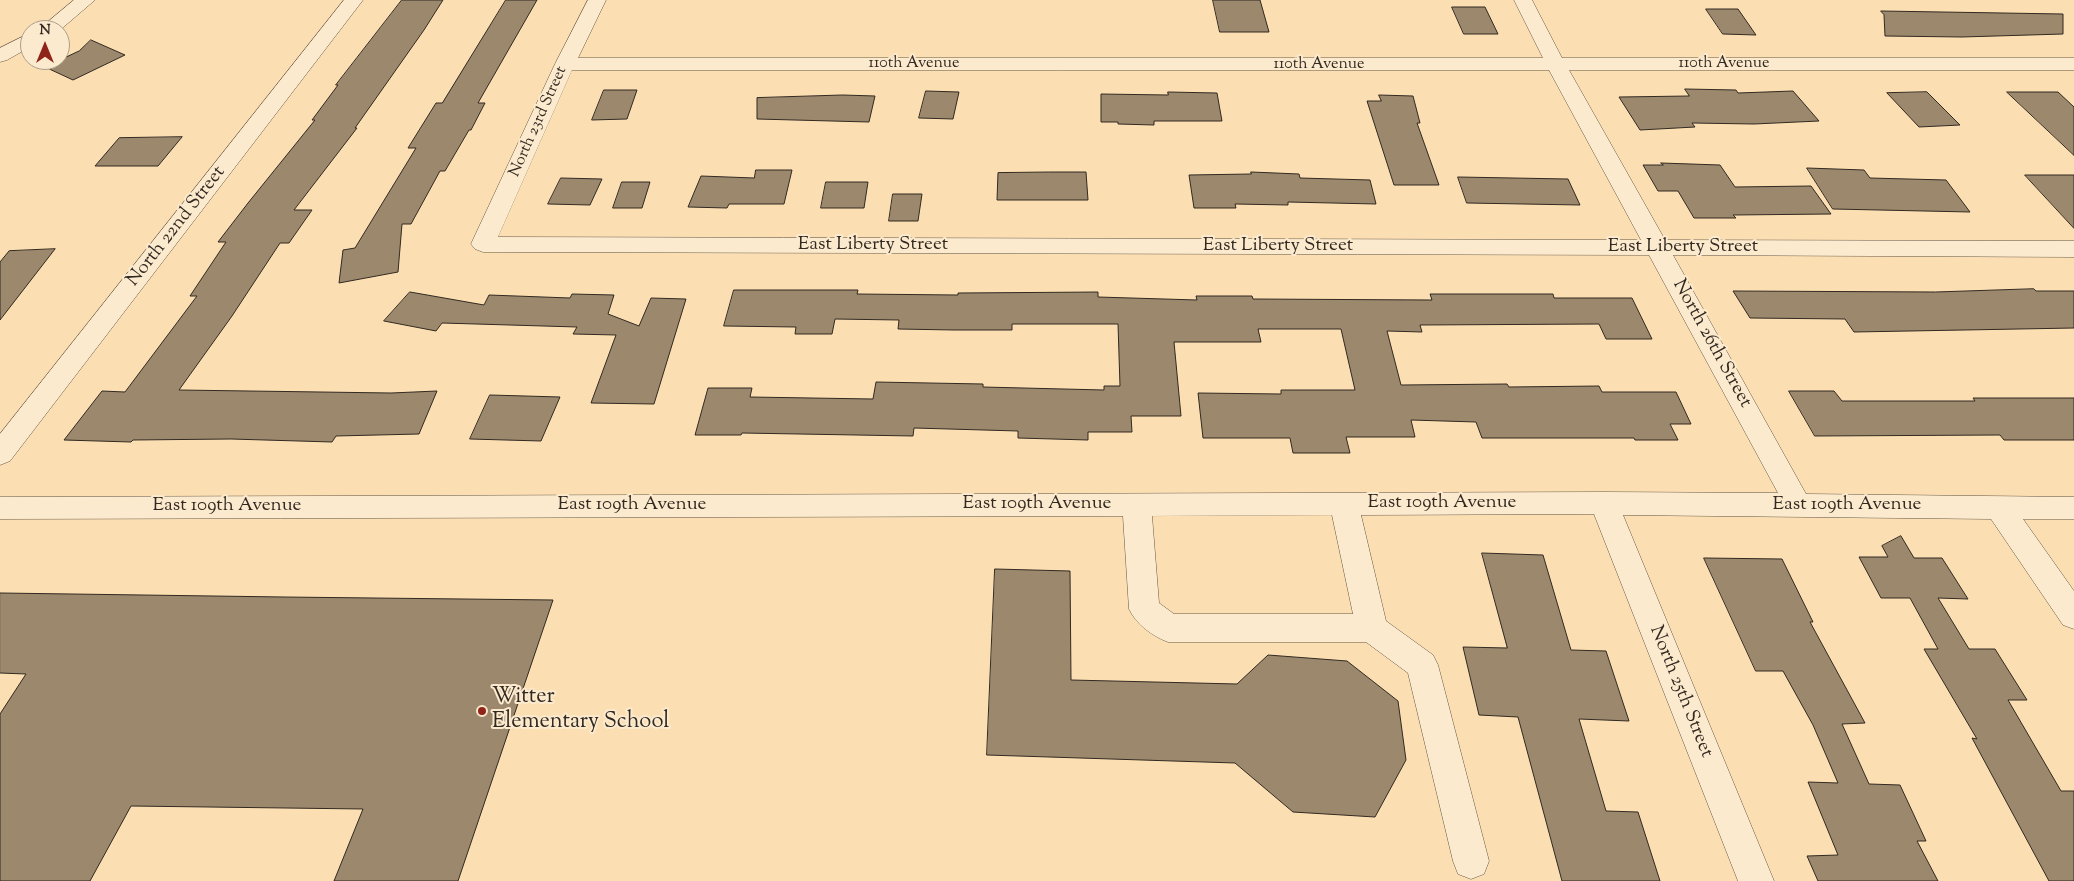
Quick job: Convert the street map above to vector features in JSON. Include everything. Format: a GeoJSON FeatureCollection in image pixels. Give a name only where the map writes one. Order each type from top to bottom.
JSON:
{"type":"FeatureCollection","features":[{"type":"Feature","properties":{"kind":"street"},"geometry":{"type":"LineString","coordinates":[[61,20],[86,0]]}},
{"type":"Feature","properties":{"kind":"street","name":"North 22nd Street"},"geometry":{"type":"LineString","coordinates":[[0,454],[354,0]]}},
{"type":"Feature","properties":{"kind":"street","name":"North 23rd Street"},"geometry":{"type":"LineString","coordinates":[[483,244],[564,64],[597,0]]}},
{"type":"Feature","properties":{"kind":"street","name":"North 26th Street"},"geometry":{"type":"LineString","coordinates":[[1523,0],[1556,65],[1788,484],[1797,505]]}},
{"type":"Feature","properties":{"kind":"street"},"geometry":{"type":"LineString","coordinates":[[0,56],[20,45]]}},
{"type":"Feature","properties":{"kind":"street","name":"110th Avenue"},"geometry":{"type":"LineString","coordinates":[[564,64],[2074,64]]}},
{"type":"Feature","properties":{"kind":"street","name":"East Liberty Street"},"geometry":{"type":"LineString","coordinates":[[483,244],[2074,249]]}},
{"type":"Feature","properties":{"kind":"street","name":"East 109th Avenue"},"geometry":{"type":"LineString","coordinates":[[0,508],[1604,503],[2074,508]]}},
{"type":"Feature","properties":{"kind":"street","name":"North 25th Street"},"geometry":{"type":"LineString","coordinates":[[1604,503],[1756,881]]}},
{"type":"Feature","properties":{"kind":"street"},"geometry":{"type":"LineString","coordinates":[[1344,504],[1372,628]]}},
{"type":"Feature","properties":{"kind":"street"},"geometry":{"type":"LineString","coordinates":[[1137,505],[1144,609],[1168,628],[1372,628],[1422,665],[1471,861]]}},
{"type":"Feature","properties":{"kind":"street"},"geometry":{"type":"LineString","coordinates":[[1999,507],[2074,616]]}},
{"type":"Feature","properties":{"kind":"building"},"geometry":{"type":"Polygon","coordinates":[[[402,0],[443,0],[355,128],[357,128],[294,210],[312,210],[289,243],[280,243],[232,316],[179,390],[391,393],[437,391],[419,434],[336,436],[332,442],[231,439],[133,440],[131,442],[64,440],[102,391],[125,392],[197,296],[190,296],[226,242],[218,242],[315,120],[312,120],[338,85],[336,85],[402,0]]]}},
{"type":"Feature","properties":{"kind":"building"},"geometry":{"type":"Polygon","coordinates":[[[506,0],[537,0],[478,103],[485,103],[471,130],[469,130],[445,171],[440,171],[411,224],[402,224],[398,272],[339,283],[343,250],[355,248],[416,148],[408,148],[436,103],[442,103],[506,0]]]}},
{"type":"Feature","properties":{"kind":"building"},"geometry":{"type":"Polygon","coordinates":[[[1213,0],[1260,0],[1269,32],[1220,32],[1213,0]]]}},
{"type":"Feature","properties":{"kind":"building"},"geometry":{"type":"Polygon","coordinates":[[[1452,7],[1485,7],[1498,34],[1464,34],[1452,7]]]}},
{"type":"Feature","properties":{"kind":"building"},"geometry":{"type":"Polygon","coordinates":[[[1706,9],[1738,9],[1756,35],[1723,34],[1706,9]]]}},
{"type":"Feature","properties":{"kind":"building"},"geometry":{"type":"Polygon","coordinates":[[[1881,11],[2063,14],[2063,34],[1962,37],[1885,36],[1884,15],[1881,11]]]}},
{"type":"Feature","properties":{"kind":"building"},"geometry":{"type":"Polygon","coordinates":[[[91,40],[125,55],[73,80],[51,70],[70,70],[70,55],[79,51],[91,40]]]}},
{"type":"Feature","properties":{"kind":"building"},"geometry":{"type":"Polygon","coordinates":[[[1685,89],[1736,90],[1738,93],[1793,91],[1819,121],[1754,124],[1692,123],[1695,127],[1640,130],[1619,97],[1689,96],[1685,89]]]}},
{"type":"Feature","properties":{"kind":"building"},"geometry":{"type":"Polygon","coordinates":[[[604,90],[637,90],[627,119],[592,120],[604,90]]]}},
{"type":"Feature","properties":{"kind":"building"},"geometry":{"type":"Polygon","coordinates":[[[926,91],[959,92],[953,119],[919,118],[926,91]]]}},
{"type":"Feature","properties":{"kind":"building"},"geometry":{"type":"Polygon","coordinates":[[[1168,92],[1217,93],[1222,121],[1154,121],[1154,125],[1101,122],[1101,94],[1168,95],[1168,92]]]}},
{"type":"Feature","properties":{"kind":"building"},"geometry":{"type":"Polygon","coordinates":[[[1927,92],[1960,125],[1919,127],[1887,93],[1927,92]]]}},
{"type":"Feature","properties":{"kind":"building"},"geometry":{"type":"Polygon","coordinates":[[[2007,92],[2058,92],[2074,107],[2074,155],[2007,92]]]}},
{"type":"Feature","properties":{"kind":"building"},"geometry":{"type":"Polygon","coordinates":[[[843,95],[875,96],[869,122],[757,119],[757,98],[843,95]]]}},
{"type":"Feature","properties":{"kind":"building"},"geometry":{"type":"Polygon","coordinates":[[[1379,95],[1413,96],[1420,123],[1417,123],[1439,185],[1394,185],[1367,101],[1381,101],[1379,95]]]}},
{"type":"Feature","properties":{"kind":"building"},"geometry":{"type":"Polygon","coordinates":[[[182,137],[158,166],[95,166],[119,138],[182,137]]]}},
{"type":"Feature","properties":{"kind":"building"},"geometry":{"type":"Polygon","coordinates":[[[1661,163],[1720,165],[1735,187],[1811,186],[1831,214],[1733,215],[1736,218],[1694,218],[1678,191],[1658,191],[1643,165],[1663,165],[1661,163]]]}},
{"type":"Feature","properties":{"kind":"building"},"geometry":{"type":"Polygon","coordinates":[[[1807,168],[1864,170],[1870,178],[1946,180],[1970,212],[1833,209],[1807,168]]]}},
{"type":"Feature","properties":{"kind":"building"},"geometry":{"type":"Polygon","coordinates":[[[756,170],[792,170],[784,204],[729,204],[727,208],[688,207],[701,176],[754,178],[756,170]]]}},
{"type":"Feature","properties":{"kind":"building"},"geometry":{"type":"Polygon","coordinates":[[[1086,172],[1088,200],[997,200],[998,173],[1086,172]]]}},
{"type":"Feature","properties":{"kind":"building"},"geometry":{"type":"Polygon","coordinates":[[[1251,172],[1299,174],[1300,178],[1370,180],[1376,204],[1288,202],[1288,205],[1235,204],[1236,208],[1194,208],[1189,175],[1251,174],[1251,172]]]}},
{"type":"Feature","properties":{"kind":"building"},"geometry":{"type":"Polygon","coordinates":[[[2025,175],[2074,175],[2074,228],[2025,175]]]}},
{"type":"Feature","properties":{"kind":"building"},"geometry":{"type":"Polygon","coordinates":[[[1458,177],[1568,179],[1580,205],[1467,203],[1458,177]]]}},
{"type":"Feature","properties":{"kind":"building"},"geometry":{"type":"Polygon","coordinates":[[[561,178],[602,179],[590,205],[548,204],[561,178]]]}},
{"type":"Feature","properties":{"kind":"building"},"geometry":{"type":"Polygon","coordinates":[[[622,182],[650,182],[642,208],[613,208],[622,182]]]}},
{"type":"Feature","properties":{"kind":"building"},"geometry":{"type":"Polygon","coordinates":[[[826,182],[868,182],[864,208],[821,208],[826,182]]]}},
{"type":"Feature","properties":{"kind":"building"},"geometry":{"type":"Polygon","coordinates":[[[893,194],[922,194],[918,221],[889,221],[893,194]]]}},
{"type":"Feature","properties":{"kind":"building"},"geometry":{"type":"Polygon","coordinates":[[[55,249],[0,320],[0,262],[9,251],[55,249]]]}},
{"type":"Feature","properties":{"kind":"building"},"geometry":{"type":"Polygon","coordinates":[[[2034,289],[2036,291],[2074,291],[2074,328],[1854,332],[1845,319],[1750,318],[1733,291],[1935,292],[2034,289]]]}},
{"type":"Feature","properties":{"kind":"building"},"geometry":{"type":"Polygon","coordinates":[[[734,290],[858,290],[857,294],[958,295],[958,293],[1098,292],[1098,297],[1197,300],[1196,296],[1252,296],[1253,299],[1432,300],[1430,294],[1553,294],[1554,298],[1632,298],[1652,339],[1606,339],[1599,324],[1420,325],[1422,332],[1387,331],[1401,385],[1507,384],[1509,387],[1599,386],[1602,392],[1676,392],[1691,424],[1670,424],[1678,440],[1635,440],[1634,438],[1482,438],[1476,422],[1411,420],[1415,437],[1346,437],[1350,453],[1293,453],[1290,438],[1203,438],[1198,393],[1281,394],[1281,390],[1355,390],[1341,329],[1258,329],[1261,342],[1174,342],[1181,416],[1131,416],[1132,432],[1088,432],[1088,440],[1018,438],[1018,431],[914,428],[913,436],[742,433],[741,435],[695,435],[708,388],[752,388],[750,397],[873,399],[876,382],[983,384],[983,387],[1104,390],[1104,386],[1120,386],[1118,324],[1012,324],[1012,330],[954,330],[898,329],[899,320],[835,319],[832,334],[795,334],[796,327],[724,326],[734,290]]]}},
{"type":"Feature","properties":{"kind":"building"},"geometry":{"type":"Polygon","coordinates":[[[410,292],[484,305],[489,295],[570,298],[572,294],[614,295],[608,314],[639,326],[651,298],[686,299],[654,404],[591,403],[616,335],[573,334],[577,327],[442,323],[436,331],[384,321],[410,292]]]}},
{"type":"Feature","properties":{"kind":"building"},"geometry":{"type":"Polygon","coordinates":[[[1789,391],[1834,391],[1842,401],[1975,401],[1973,398],[2074,398],[2074,440],[2004,440],[2000,435],[1815,436],[1789,391]]]}},
{"type":"Feature","properties":{"kind":"building"},"geometry":{"type":"Polygon","coordinates":[[[490,395],[560,397],[541,441],[470,439],[490,395]]]}},
{"type":"Feature","properties":{"kind":"building"},"geometry":{"type":"Polygon","coordinates":[[[1901,536],[1914,558],[1942,558],[1968,599],[1938,598],[1969,649],[1995,649],[2027,700],[2008,700],[2061,791],[2074,791],[2074,881],[2049,881],[1972,738],[1977,739],[1924,649],[1938,649],[1910,598],[1881,598],[1859,557],[1888,557],[1882,546],[1901,536]]]}},
{"type":"Feature","properties":{"kind":"building"},"geometry":{"type":"Polygon","coordinates":[[[1482,553],[1543,555],[1571,650],[1606,651],[1629,721],[1579,719],[1606,811],[1638,812],[1660,881],[1562,881],[1518,717],[1479,715],[1463,647],[1507,648],[1482,553]]]}},
{"type":"Feature","properties":{"kind":"building"},"geometry":{"type":"Polygon","coordinates":[[[1704,558],[1782,559],[1813,622],[1810,622],[1865,723],[1842,724],[1869,784],[1900,785],[1926,841],[1917,841],[1938,881],[1818,881],[1807,856],[1838,855],[1808,782],[1838,783],[1813,725],[1783,671],[1756,671],[1704,558]]]}},
{"type":"Feature","properties":{"kind":"building"},"geometry":{"type":"Polygon","coordinates":[[[995,569],[1070,571],[1071,680],[1237,684],[1268,655],[1347,661],[1398,701],[1406,760],[1375,817],[1293,812],[1235,763],[987,755],[995,569]]]}},
{"type":"Feature","properties":{"kind":"building"},"geometry":{"type":"Polygon","coordinates":[[[0,593],[553,600],[458,881],[334,881],[363,809],[131,806],[90,881],[0,881],[0,714],[26,674],[0,673],[0,593]]]}},
{"type":"Feature","properties":{"kind":"place","name":"Witter Elementary School"},"geometry":{"type":"Point","coordinates":[482,711]}}]}
